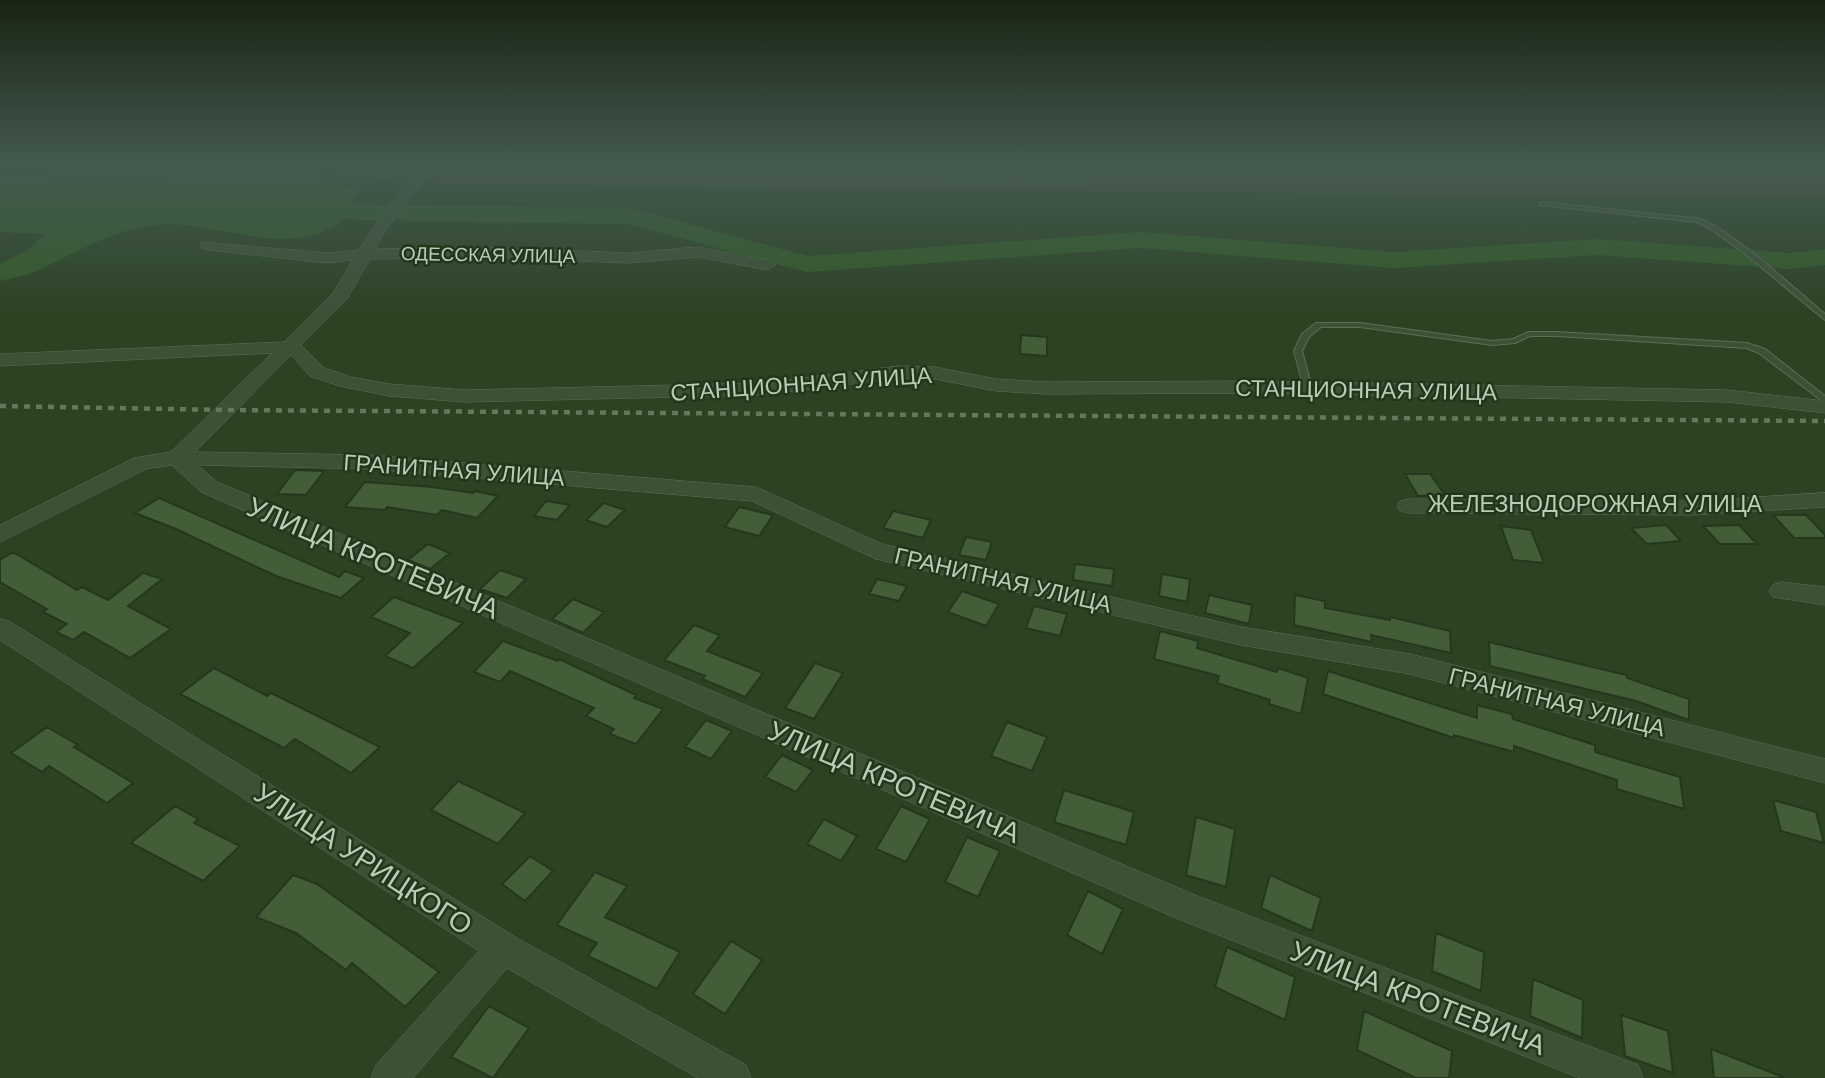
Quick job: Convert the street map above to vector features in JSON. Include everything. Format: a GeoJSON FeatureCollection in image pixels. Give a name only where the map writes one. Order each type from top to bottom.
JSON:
{"type":"FeatureCollection","features":[{"type":"Feature","properties":{"kind":"street"},"geometry":{"type":"LineString","coordinates":[[0,534],[141,463],[177,458],[341,295],[389,216]]}},
{"type":"Feature","properties":{"kind":"street","name":"ОДЕССКАЯ УЛИЦА"},"geometry":{"type":"LineString","coordinates":[[208,245],[328,258],[365,254],[484,252],[628,258],[698,252],[768,265]]}},
{"type":"Feature","properties":{"kind":"street"},"geometry":{"type":"LineString","coordinates":[[0,360],[290,347]]}},
{"type":"Feature","properties":{"kind":"street","name":"СТАНЦИОННАЯ УЛИЦА"},"geometry":{"type":"LineString","coordinates":[[290,347],[300,352],[309,366],[317,372],[347,382],[389,390],[465,396],[762,389],[899,372],[935,373],[996,385],[1046,388],[1308,388],[1727,396],[1825,407]]}},
{"type":"Feature","properties":{"kind":"street","name":"ГРАНИТНАЯ УЛИЦА"},"geometry":{"type":"LineString","coordinates":[[177,458],[370,462],[756,494],[876,551],[1241,636],[1410,664],[1825,771]]}},
{"type":"Feature","properties":{"kind":"street","name":"УЛИЦА КРОТЕВИЧА"},"geometry":{"type":"LineString","coordinates":[[177,458],[209,487],[1174,902],[1625,1078]]}},
{"type":"Feature","properties":{"kind":"street","name":"ЖЕЛЕЗНОДОРОЖНАЯ УЛИЦА"},"geometry":{"type":"LineString","coordinates":[[1408,506],[1692,508],[1825,500]]}},
{"type":"Feature","properties":{"kind":"street"},"geometry":{"type":"LineString","coordinates":[[1781,591],[1825,596]]}},
{"type":"Feature","properties":{"kind":"street","name":"УЛИЦА УРИЦКОГО"},"geometry":{"type":"LineString","coordinates":[[0,628],[503,948],[733,1078]]}},
{"type":"Feature","properties":{"kind":"street"},"geometry":{"type":"LineString","coordinates":[[389,1078],[503,948]]}},
{"type":"Feature","properties":{"kind":"lane"},"geometry":{"type":"LineString","coordinates":[[1663,216],[1699,220],[1754,259],[1825,318]]}},
{"type":"Feature","properties":{"kind":"lane"},"geometry":{"type":"LineString","coordinates":[[1308,388],[1298,351],[1306,336],[1319,325],[1360,325],[1492,343],[1515,341],[1529,334],[1558,334],[1746,346],[1762,351],[1825,400]]}},
{"type":"Feature","properties":{"kind":"shaded area"},"geometry":{"type":"Polygon","coordinates":[[[0,216],[348,216],[317,234],[296,238],[275,239],[189,225],[146,226],[103,239],[32,273],[0,281],[0,264],[26,251],[46,234],[0,232],[0,216]]]}},
{"type":"Feature","properties":{"kind":"building"},"geometry":{"type":"Polygon","coordinates":[[[1021,335],[1047,337],[1047,356],[1020,354],[1021,335]]]}},
{"type":"Feature","properties":{"kind":"building"},"geometry":{"type":"Polygon","coordinates":[[[295,470],[324,471],[306,495],[277,494],[295,470]]]}},
{"type":"Feature","properties":{"kind":"building"},"geometry":{"type":"Polygon","coordinates":[[[1405,474],[1430,474],[1445,495],[1418,496],[1405,474]]]}},
{"type":"Feature","properties":{"kind":"building"},"geometry":{"type":"Polygon","coordinates":[[[365,482],[473,493],[475,491],[498,496],[477,518],[442,510],[437,515],[387,507],[385,510],[345,507],[365,482]]]}},
{"type":"Feature","properties":{"kind":"building"},"geometry":{"type":"Polygon","coordinates":[[[159,498],[339,577],[345,571],[364,578],[341,598],[276,576],[176,529],[135,513],[159,498]]]}},
{"type":"Feature","properties":{"kind":"building"},"geometry":{"type":"Polygon","coordinates":[[[546,501],[570,505],[557,520],[534,516],[546,501]]]}},
{"type":"Feature","properties":{"kind":"building"},"geometry":{"type":"Polygon","coordinates":[[[604,503],[625,510],[607,527],[586,520],[604,503]]]}},
{"type":"Feature","properties":{"kind":"building"},"geometry":{"type":"Polygon","coordinates":[[[739,507],[773,515],[759,536],[725,527],[739,507]]]}},
{"type":"Feature","properties":{"kind":"building"},"geometry":{"type":"Polygon","coordinates":[[[893,511],[931,520],[923,538],[883,528],[893,511]]]}},
{"type":"Feature","properties":{"kind":"building"},"geometry":{"type":"Polygon","coordinates":[[[1773,515],[1806,515],[1825,538],[1794,538],[1773,515]]]}},
{"type":"Feature","properties":{"kind":"building"},"geometry":{"type":"Polygon","coordinates":[[[1666,525],[1681,541],[1647,544],[1631,528],[1666,525]]]}},
{"type":"Feature","properties":{"kind":"building"},"geometry":{"type":"Polygon","coordinates":[[[1739,525],[1757,544],[1720,544],[1703,526],[1739,525]]]}},
{"type":"Feature","properties":{"kind":"building"},"geometry":{"type":"Polygon","coordinates":[[[1501,526],[1531,530],[1544,563],[1513,560],[1501,526]]]}},
{"type":"Feature","properties":{"kind":"building"},"geometry":{"type":"Polygon","coordinates":[[[966,537],[992,542],[986,560],[959,555],[966,537]]]}},
{"type":"Feature","properties":{"kind":"building"},"geometry":{"type":"Polygon","coordinates":[[[428,544],[450,553],[430,569],[408,560],[428,544]]]}},
{"type":"Feature","properties":{"kind":"building"},"geometry":{"type":"Polygon","coordinates":[[[13,552],[77,590],[82,587],[108,600],[143,573],[162,579],[128,606],[171,629],[130,658],[84,632],[73,640],[56,632],[67,624],[43,612],[47,609],[0,582],[0,560],[13,552]]]}},
{"type":"Feature","properties":{"kind":"building"},"geometry":{"type":"Polygon","coordinates":[[[1075,564],[1114,569],[1112,586],[1073,580],[1075,564]]]}},
{"type":"Feature","properties":{"kind":"building"},"geometry":{"type":"Polygon","coordinates":[[[500,570],[526,579],[507,598],[480,589],[500,570]]]}},
{"type":"Feature","properties":{"kind":"building"},"geometry":{"type":"Polygon","coordinates":[[[1162,574],[1190,579],[1187,602],[1159,596],[1162,574]]]}},
{"type":"Feature","properties":{"kind":"building"},"geometry":{"type":"Polygon","coordinates":[[[877,579],[907,586],[899,601],[869,594],[877,579]]]}},
{"type":"Feature","properties":{"kind":"building"},"geometry":{"type":"Polygon","coordinates":[[[962,591],[999,604],[986,626],[948,612],[962,591]]]}},
{"type":"Feature","properties":{"kind":"building"},"geometry":{"type":"Polygon","coordinates":[[[1209,595],[1252,605],[1249,624],[1205,613],[1209,595]]]}},
{"type":"Feature","properties":{"kind":"building"},"geometry":{"type":"Polygon","coordinates":[[[1295,595],[1325,601],[1325,608],[1390,620],[1390,617],[1450,631],[1451,653],[1371,635],[1372,642],[1294,625],[1295,595]]]}},
{"type":"Feature","properties":{"kind":"building"},"geometry":{"type":"Polygon","coordinates":[[[394,597],[463,623],[413,668],[385,656],[410,633],[371,617],[394,597]]]}},
{"type":"Feature","properties":{"kind":"building"},"geometry":{"type":"Polygon","coordinates":[[[573,599],[604,612],[583,633],[552,619],[573,599]]]}},
{"type":"Feature","properties":{"kind":"building"},"geometry":{"type":"Polygon","coordinates":[[[1034,606],[1067,614],[1060,636],[1026,628],[1034,606]]]}},
{"type":"Feature","properties":{"kind":"building"},"geometry":{"type":"Polygon","coordinates":[[[694,625],[720,635],[707,651],[763,673],[745,697],[702,679],[705,676],[664,660],[694,625]]]}},
{"type":"Feature","properties":{"kind":"building"},"geometry":{"type":"Polygon","coordinates":[[[1160,631],[1198,641],[1197,648],[1277,672],[1278,668],[1308,678],[1301,714],[1269,704],[1270,700],[1217,683],[1219,676],[1154,659],[1160,631]]]}},
{"type":"Feature","properties":{"kind":"building"},"geometry":{"type":"Polygon","coordinates":[[[503,641],[558,661],[559,659],[636,695],[634,698],[663,709],[636,744],[610,734],[614,729],[586,716],[594,708],[510,671],[500,682],[474,672],[503,641]]]}},
{"type":"Feature","properties":{"kind":"building"},"geometry":{"type":"Polygon","coordinates":[[[1489,642],[1626,675],[1627,678],[1689,699],[1689,720],[1636,701],[1490,666],[1489,642]]]}},
{"type":"Feature","properties":{"kind":"building"},"geometry":{"type":"Polygon","coordinates":[[[815,663],[843,673],[814,719],[785,708],[815,663]]]}},
{"type":"Feature","properties":{"kind":"building"},"geometry":{"type":"Polygon","coordinates":[[[214,668],[267,696],[271,693],[380,747],[351,773],[295,739],[284,748],[180,694],[214,668]]]}},
{"type":"Feature","properties":{"kind":"building"},"geometry":{"type":"Polygon","coordinates":[[[1328,671],[1477,718],[1477,705],[1512,714],[1513,719],[1595,745],[1595,752],[1680,777],[1684,809],[1617,789],[1617,780],[1514,746],[1514,752],[1454,735],[1454,738],[1323,694],[1328,671]]]}},
{"type":"Feature","properties":{"kind":"building"},"geometry":{"type":"Polygon","coordinates":[[[706,720],[732,731],[711,759],[685,747],[706,720]]]}},
{"type":"Feature","properties":{"kind":"building"},"geometry":{"type":"Polygon","coordinates":[[[1007,722],[1047,737],[1032,771],[991,756],[1007,722]]]}},
{"type":"Feature","properties":{"kind":"building"},"geometry":{"type":"Polygon","coordinates":[[[47,727],[133,783],[107,803],[49,766],[42,772],[11,753],[47,727]]]}},
{"type":"Feature","properties":{"kind":"building"},"geometry":{"type":"Polygon","coordinates":[[[782,755],[813,770],[796,792],[765,777],[782,755]]]}},
{"type":"Feature","properties":{"kind":"building"},"geometry":{"type":"Polygon","coordinates":[[[458,781],[525,813],[498,844],[431,810],[458,781]]]}},
{"type":"Feature","properties":{"kind":"building"},"geometry":{"type":"Polygon","coordinates":[[[1064,790],[1134,812],[1126,845],[1054,822],[1064,790]]]}},
{"type":"Feature","properties":{"kind":"building"},"geometry":{"type":"Polygon","coordinates":[[[1773,800],[1816,812],[1824,843],[1781,831],[1773,800]]]}},
{"type":"Feature","properties":{"kind":"building"},"geometry":{"type":"Polygon","coordinates":[[[175,806],[198,819],[194,823],[240,846],[203,881],[131,843],[175,806]]]}},
{"type":"Feature","properties":{"kind":"building"},"geometry":{"type":"Polygon","coordinates":[[[901,806],[930,819],[906,862],[876,849],[901,806]]]}},
{"type":"Feature","properties":{"kind":"building"},"geometry":{"type":"Polygon","coordinates":[[[1196,817],[1235,829],[1226,887],[1186,875],[1196,817]]]}},
{"type":"Feature","properties":{"kind":"building"},"geometry":{"type":"Polygon","coordinates":[[[824,819],[857,836],[841,861],[807,844],[824,819]]]}},
{"type":"Feature","properties":{"kind":"building"},"geometry":{"type":"Polygon","coordinates":[[[967,837],[1000,851],[978,897],[945,882],[967,837]]]}},
{"type":"Feature","properties":{"kind":"building"},"geometry":{"type":"Polygon","coordinates":[[[530,856],[553,871],[525,901],[502,884],[530,856]]]}},
{"type":"Feature","properties":{"kind":"building"},"geometry":{"type":"Polygon","coordinates":[[[595,872],[627,886],[605,917],[680,952],[657,989],[588,956],[597,943],[557,925],[595,872]]]}},
{"type":"Feature","properties":{"kind":"building"},"geometry":{"type":"Polygon","coordinates":[[[293,875],[317,884],[439,972],[405,1007],[352,963],[346,970],[296,933],[256,917],[293,875]]]}},
{"type":"Feature","properties":{"kind":"building"},"geometry":{"type":"Polygon","coordinates":[[[1270,875],[1321,898],[1312,931],[1261,908],[1270,875]]]}},
{"type":"Feature","properties":{"kind":"building"},"geometry":{"type":"Polygon","coordinates":[[[1088,891],[1123,909],[1102,954],[1067,935],[1088,891]]]}},
{"type":"Feature","properties":{"kind":"building"},"geometry":{"type":"Polygon","coordinates":[[[1436,933],[1484,952],[1481,991],[1432,971],[1436,933]]]}},
{"type":"Feature","properties":{"kind":"building"},"geometry":{"type":"Polygon","coordinates":[[[731,941],[762,960],[725,1014],[693,994],[731,941]]]}},
{"type":"Feature","properties":{"kind":"building"},"geometry":{"type":"Polygon","coordinates":[[[1227,947],[1295,977],[1285,1020],[1215,987],[1227,947]]]}},
{"type":"Feature","properties":{"kind":"building"},"geometry":{"type":"Polygon","coordinates":[[[1533,979],[1583,1000],[1582,1038],[1530,1016],[1533,979]]]}},
{"type":"Feature","properties":{"kind":"building"},"geometry":{"type":"Polygon","coordinates":[[[489,1006],[529,1028],[493,1078],[451,1057],[489,1006]]]}},
{"type":"Feature","properties":{"kind":"building"},"geometry":{"type":"Polygon","coordinates":[[[1364,1011],[1452,1051],[1449,1078],[1416,1078],[1357,1050],[1364,1011]]]}},
{"type":"Feature","properties":{"kind":"building"},"geometry":{"type":"Polygon","coordinates":[[[1621,1015],[1668,1031],[1673,1073],[1625,1056],[1621,1015]]]}},
{"type":"Feature","properties":{"kind":"building"},"geometry":{"type":"Polygon","coordinates":[[[1711,1049],[1783,1077],[1783,1078],[1714,1078],[1711,1049]]]}},
{"type":"Feature","properties":{"kind":"waterway"},"geometry":{"type":"LineString","coordinates":[[630,216],[807,264],[1140,240],[1394,260],[1597,247],[1789,261],[1825,257]]}},
{"type":"Feature","properties":{"kind":"railway"},"geometry":{"type":"LineString","coordinates":[[0,406],[227,410],[1825,421]]}}]}
